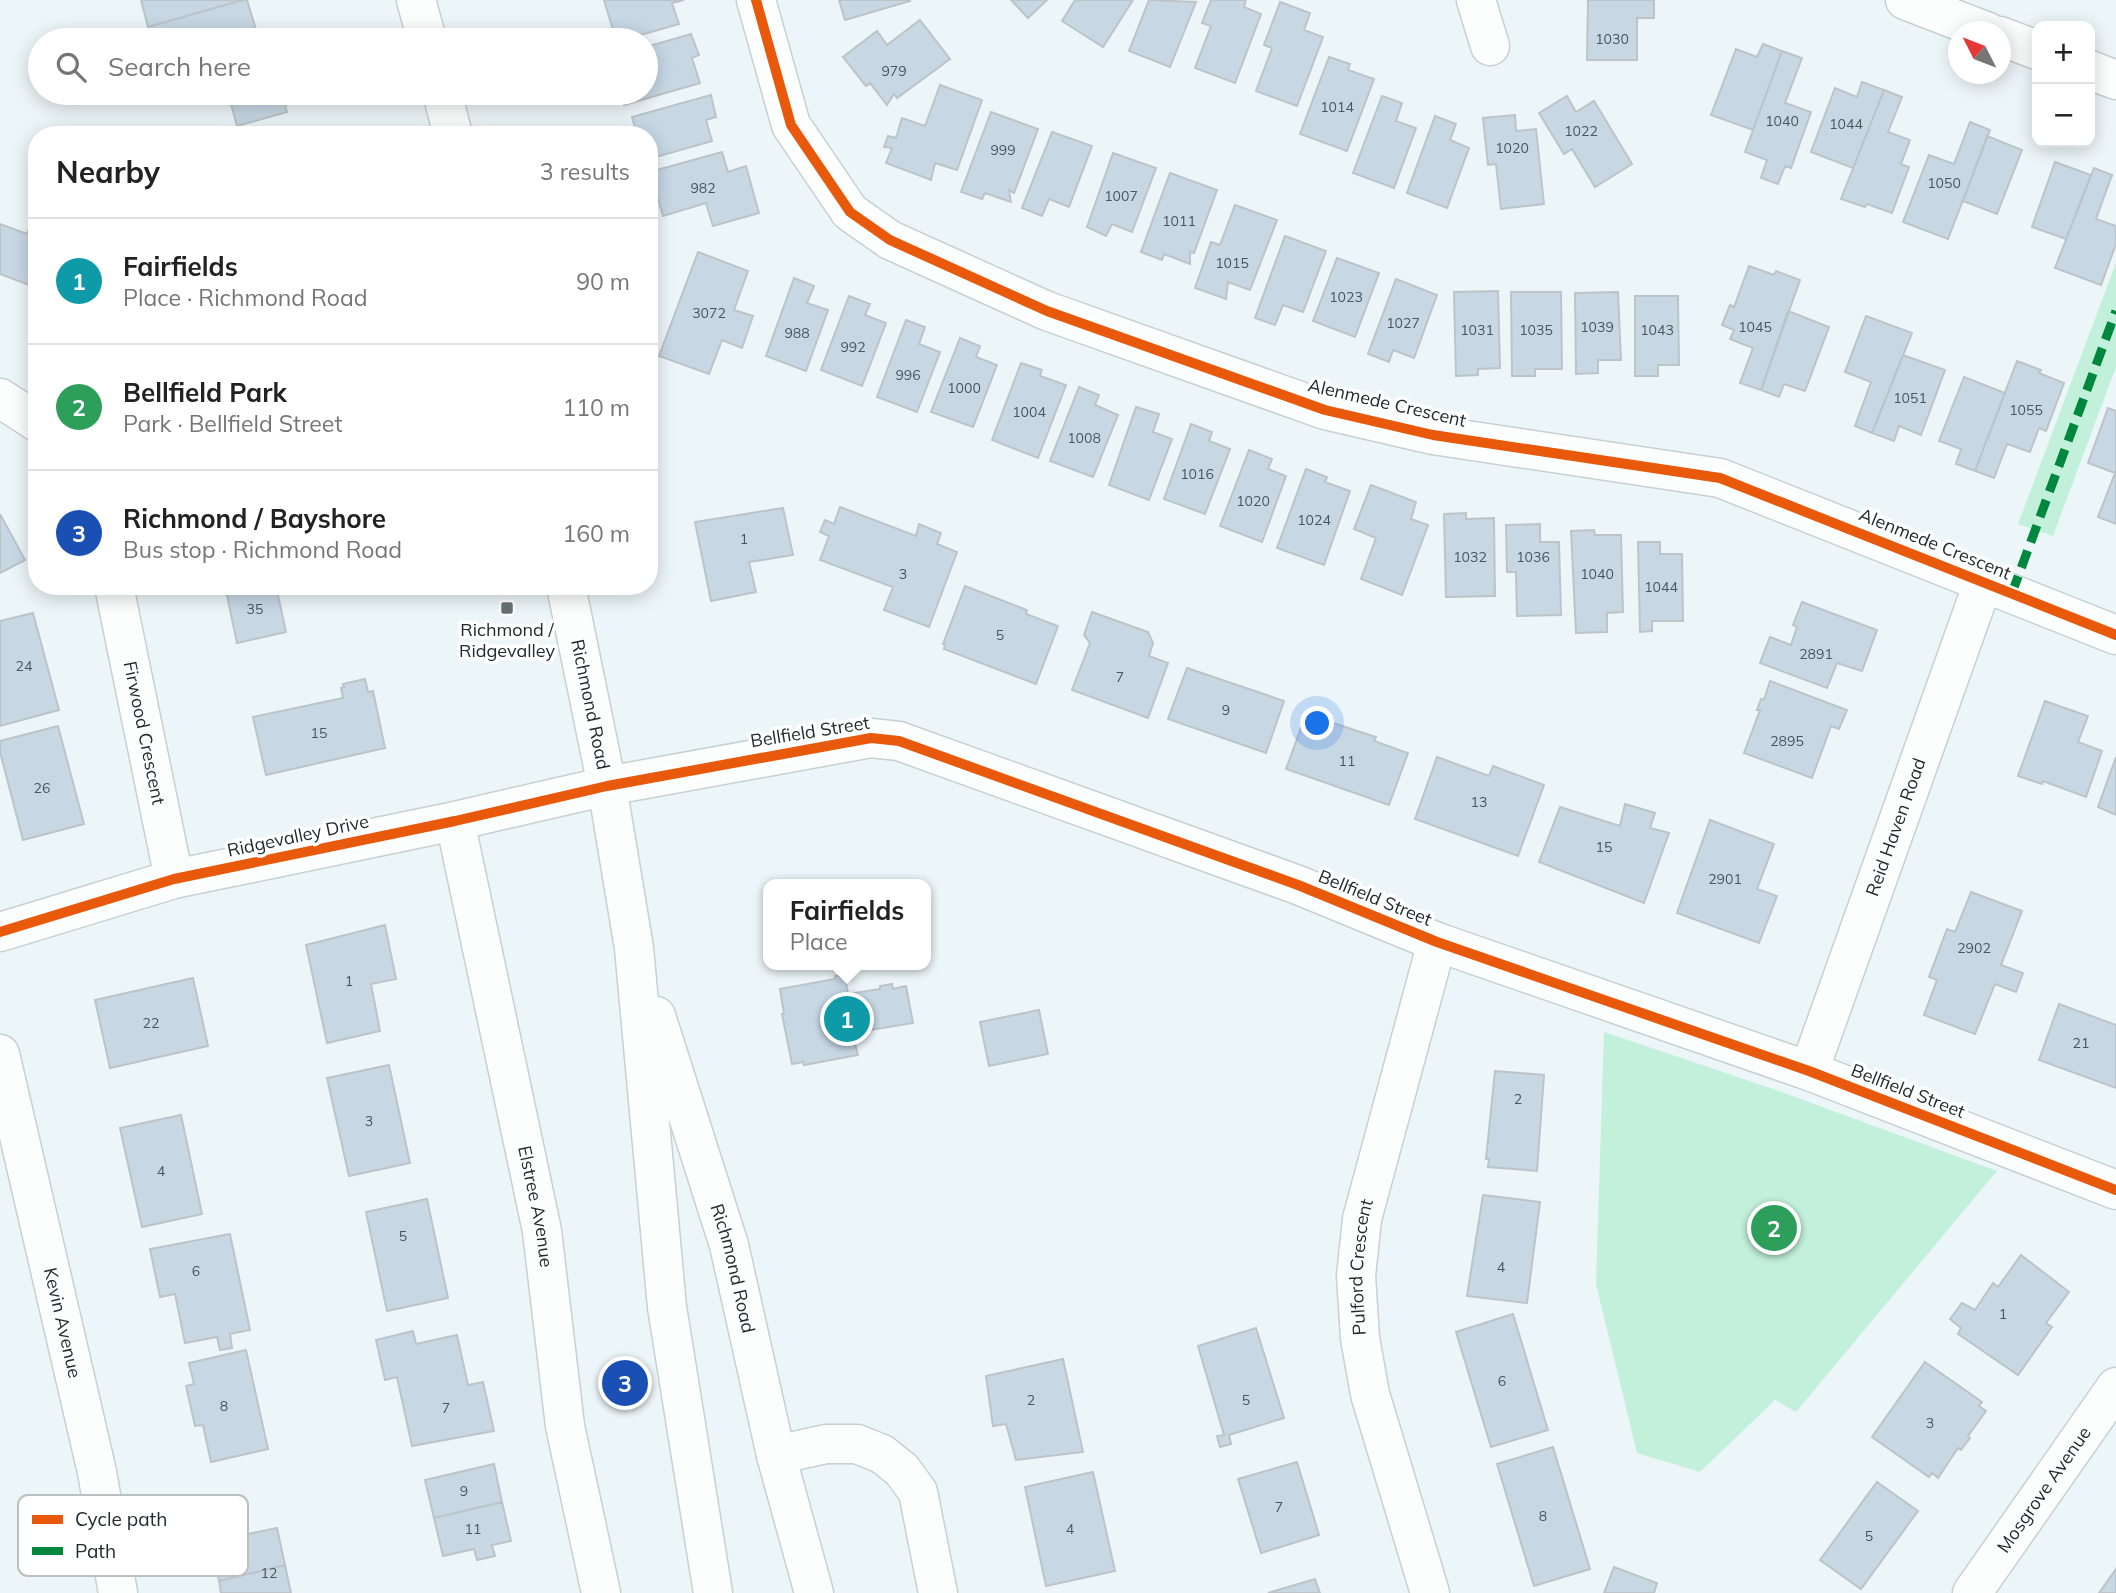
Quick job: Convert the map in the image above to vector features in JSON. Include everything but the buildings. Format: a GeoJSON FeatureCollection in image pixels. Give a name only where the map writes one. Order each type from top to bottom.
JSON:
{"type":"FeatureCollection","features":[{"type":"Feature","properties":{"kind":"street"},"geometry":{"type":"LineString","coordinates":[[416,0],[424,28]]}},
{"type":"Feature","properties":{"kind":"street","name":"Alenmede Crescent"},"geometry":{"type":"LineString","coordinates":[[756,0],[791,125],[850,212],[890,240],[1047,311],[1325,410],[1433,435],[1720,478],[2116,635]]}},
{"type":"Feature","properties":{"kind":"street"},"geometry":{"type":"LineString","coordinates":[[1475,0],[1490,46]]}},
{"type":"Feature","properties":{"kind":"street"},"geometry":{"type":"LineString","coordinates":[[1905,0],[1959,21]]}},
{"type":"Feature","properties":{"kind":"street"},"geometry":{"type":"LineString","coordinates":[[2011,40],[2032,48]]}},
{"type":"Feature","properties":{"kind":"street"},"geometry":{"type":"LineString","coordinates":[[2095,72],[2116,80]]}},
{"type":"Feature","properties":{"kind":"street"},"geometry":{"type":"LineString","coordinates":[[445,105],[451,126]]}},
{"type":"Feature","properties":{"kind":"street"},"geometry":{"type":"LineString","coordinates":[[0,398],[28,416]]}},
{"type":"Feature","properties":{"kind":"street","name":"Reid Haven Road"},"geometry":{"type":"LineString","coordinates":[[1809,1071],[1983,583]]}},
{"type":"Feature","properties":{"kind":"street","name":"Firwood Crescent"},"geometry":{"type":"LineString","coordinates":[[116,595],[174,879]]}},
{"type":"Feature","properties":{"kind":"street","name":"Richmond Road"},"geometry":{"type":"LineString","coordinates":[[568,595],[607,786],[634,948],[667,1307],[713,1593]]}},
{"type":"Feature","properties":{"kind":"street","name":"Bellfield Street"},"geometry":{"type":"LineString","coordinates":[[607,786],[871,738],[900,741],[1298,884],[1437,942],[1809,1071],[2116,1190]]}},
{"type":"Feature","properties":{"kind":"street","name":"Ridgevalley Drive"},"geometry":{"type":"LineString","coordinates":[[0,932],[174,879],[455,821],[607,786]]}},
{"type":"Feature","properties":{"kind":"street","name":"Elstree Avenue"},"geometry":{"type":"LineString","coordinates":[[455,821],[541,1231],[565,1426],[601,1593]]}},
{"type":"Feature","properties":{"kind":"street","name":"Pulford Crescent"},"geometry":{"type":"LineString","coordinates":[[1430,1593],[1370,1394],[1360,1338],[1356,1276],[1362,1219],[1437,942]]}},
{"type":"Feature","properties":{"kind":"street","name":"Richmond Road"},"geometry":{"type":"LineString","coordinates":[[634,948],[729,1245],[776,1455],[814,1593]]}},
{"type":"Feature","properties":{"kind":"street","name":"Kevin Avenue"},"geometry":{"type":"LineString","coordinates":[[0,1054],[101,1495]]}},
{"type":"Feature","properties":{"kind":"street","name":"Mosgrove Avenue"},"geometry":{"type":"LineString","coordinates":[[1972,1593],[2116,1387]]}},
{"type":"Feature","properties":{"kind":"street"},"geometry":{"type":"LineString","coordinates":[[776,1455],[827,1444],[857,1444],[882,1454],[902,1470],[918,1492],[939,1593]]}},
{"type":"Feature","properties":{"kind":"green space"},"geometry":{"type":"Polygon","coordinates":[[[2116,263],[2116,367],[2053,536],[2018,524],[2116,263]]]}},
{"type":"Feature","properties":{"kind":"green space"},"geometry":{"type":"Polygon","coordinates":[[[1604,1032],[1773,1089],[1997,1171],[1796,1412],[1775,1400],[1700,1472],[1637,1453],[1596,1284],[1604,1032]]]}},
{"type":"Feature","properties":{"kind":"marked path"},"geometry":{"type":"LineString","coordinates":[[2012,593],[2116,311]]}},
{"type":"Feature","properties":{"kind":"cycle path"},"geometry":{"type":"LineString","coordinates":[[756,0],[791,125],[850,212],[890,240],[1047,311],[1325,410],[1433,435],[1720,478],[2116,635]]}},
{"type":"Feature","properties":{"kind":"cycle path"},"geometry":{"type":"LineString","coordinates":[[0,932],[174,879],[455,821],[607,786],[871,738],[899,741],[1298,885],[1437,942],[1809,1071],[2116,1190]]}},
{"type":"Feature","properties":{"kind":"place","name":"Richmond / Ridgevalley"},"geometry":{"type":"Point","coordinates":[507,608]}},
{"type":"Feature","properties":{"kind":"place","name":"Fairfields"},"geometry":{"type":"Point","coordinates":[847,1019]}},
{"type":"Feature","properties":{"kind":"place","name":"Bellfield Park"},"geometry":{"type":"Point","coordinates":[1774,1228]}},
{"type":"Feature","properties":{"kind":"place","name":"Richmond / Bayshore"},"geometry":{"type":"Point","coordinates":[625,1383]}}]}
